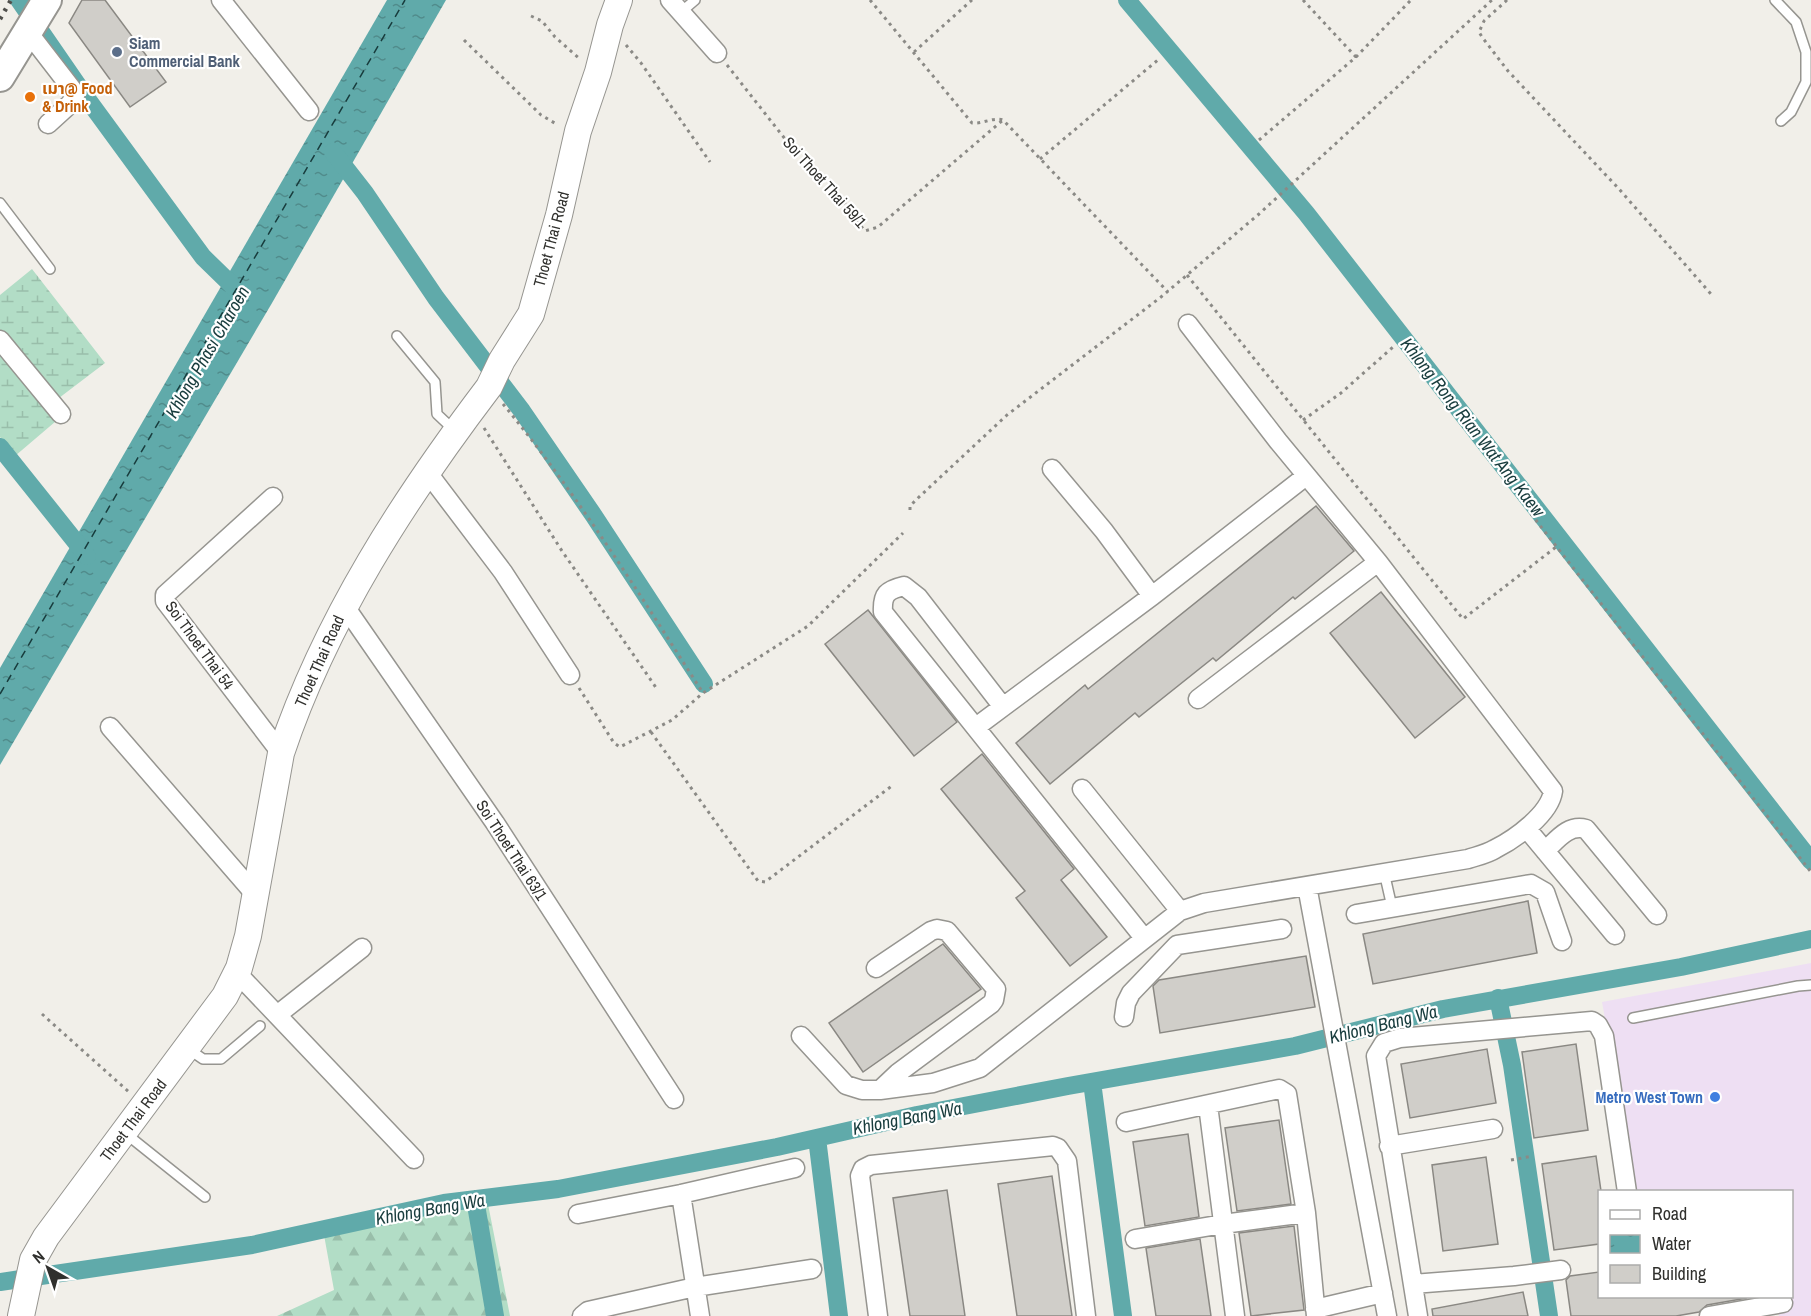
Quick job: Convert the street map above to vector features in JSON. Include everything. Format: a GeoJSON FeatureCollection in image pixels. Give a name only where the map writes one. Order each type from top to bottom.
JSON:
{"type":"FeatureCollection","features":[{"type":"Feature","properties":{"kind":"main road"},"geometry":{"type":"LineString","coordinates":[[0,77],[47,0]]}},
{"type":"Feature","properties":{"kind":"main road","name":"Thoet Thai Road"},"geometry":{"type":"LineString","coordinates":[[23,1306],[33,1260],[46,1237],[225,996],[237,973],[248,936],[280,753],[289,728],[344,605],[379,545],[494,376],[531,314],[559,215],[578,131],[619,0]]}},
{"type":"Feature","properties":{"kind":"street"},"geometry":{"type":"LineString","coordinates":[[221,0],[309,111]]}},
{"type":"Feature","properties":{"kind":"street"},"geometry":{"type":"LineString","coordinates":[[682,4],[717,52]]}},
{"type":"Feature","properties":{"kind":"street"},"geometry":{"type":"LineString","coordinates":[[28,32],[75,96],[70,104],[48,124]]}},
{"type":"Feature","properties":{"kind":"street"},"geometry":{"type":"LineString","coordinates":[[1124,1017],[1126,1003],[1131,993],[1170,934],[1180,911],[1204,903],[1468,859],[1494,850],[1527,829],[1551,802],[1553,791],[1378,562],[1306,476],[1188,324]]}},
{"type":"Feature","properties":{"kind":"street"},"geometry":{"type":"LineString","coordinates":[[0,340],[61,414]]}},
{"type":"Feature","properties":{"kind":"street"},"geometry":{"type":"LineString","coordinates":[[1052,469],[1104,531],[1152,596]]}},
{"type":"Feature","properties":{"kind":"street"},"geometry":{"type":"LineString","coordinates":[[428,473],[504,572],[570,675]]}},
{"type":"Feature","properties":{"kind":"street"},"geometry":{"type":"LineString","coordinates":[[975,727],[1152,596],[1306,476]]}},
{"type":"Feature","properties":{"kind":"street","name":"Soi Thoet Thai 54"},"geometry":{"type":"LineString","coordinates":[[273,497],[165,595],[165,601],[280,753]]}},
{"type":"Feature","properties":{"kind":"street"},"geometry":{"type":"LineString","coordinates":[[1198,699],[1378,562]]}},
{"type":"Feature","properties":{"kind":"street"},"geometry":{"type":"LineString","coordinates":[[1003,707],[918,597],[904,586],[887,593],[882,601],[883,612],[1144,938]]}},
{"type":"Feature","properties":{"kind":"street","name":"Soi Thoet Thai 63/1"},"geometry":{"type":"LineString","coordinates":[[344,605],[495,822],[674,1099]]}},
{"type":"Feature","properties":{"kind":"street"},"geometry":{"type":"LineString","coordinates":[[110,727],[255,893]]}},
{"type":"Feature","properties":{"kind":"street"},"geometry":{"type":"LineString","coordinates":[[1082,789],[1180,911]]}},
{"type":"Feature","properties":{"kind":"street"},"geometry":{"type":"LineString","coordinates":[[1545,851],[1569,830],[1577,827],[1586,829],[1657,915]]}},
{"type":"Feature","properties":{"kind":"street"},"geometry":{"type":"LineString","coordinates":[[1527,829],[1616,935]]}},
{"type":"Feature","properties":{"kind":"street"},"geometry":{"type":"LineString","coordinates":[[1356,914],[1531,884],[1545,892],[1562,941]]}},
{"type":"Feature","properties":{"kind":"street"},"geometry":{"type":"LineString","coordinates":[[1307,886],[1388,1316]]}},
{"type":"Feature","properties":{"kind":"street"},"geometry":{"type":"LineString","coordinates":[[876,968],[931,931],[941,929],[947,931],[996,989],[991,1004],[897,1073],[880,1090]]}},
{"type":"Feature","properties":{"kind":"street"},"geometry":{"type":"LineString","coordinates":[[801,1036],[846,1085],[862,1090],[880,1090],[933,1083],[980,1068],[1144,938],[1170,934],[1282,929]]}},
{"type":"Feature","properties":{"kind":"street"},"geometry":{"type":"LineString","coordinates":[[277,1015],[362,948]]}},
{"type":"Feature","properties":{"kind":"street"},"geometry":{"type":"LineString","coordinates":[[237,973],[414,1159]]}},
{"type":"Feature","properties":{"kind":"street"},"geometry":{"type":"LineString","coordinates":[[1418,1316],[1376,1056],[1384,1043],[1400,1038],[1592,1021],[1601,1029],[1628,1190]]}},
{"type":"Feature","properties":{"kind":"street"},"geometry":{"type":"LineString","coordinates":[[1126,1122],[1279,1089],[1284,1090],[1287,1094],[1306,1213],[1316,1312],[1383,1293]]}},
{"type":"Feature","properties":{"kind":"street"},"geometry":{"type":"LineString","coordinates":[[1208,1105],[1235,1316]]}},
{"type":"Feature","properties":{"kind":"street"},"geometry":{"type":"LineString","coordinates":[[1389,1146],[1493,1129]]}},
{"type":"Feature","properties":{"kind":"street"},"geometry":{"type":"LineString","coordinates":[[878,1316],[860,1176],[863,1169],[871,1165],[1053,1146],[1058,1148],[1067,1161],[1086,1316]]}},
{"type":"Feature","properties":{"kind":"street"},"geometry":{"type":"LineString","coordinates":[[578,1214],[795,1168]]}},
{"type":"Feature","properties":{"kind":"street"},"geometry":{"type":"LineString","coordinates":[[681,1194],[700,1316]]}},
{"type":"Feature","properties":{"kind":"street"},"geometry":{"type":"LineString","coordinates":[[1135,1239],[1306,1213]]}},
{"type":"Feature","properties":{"kind":"street"},"geometry":{"type":"LineString","coordinates":[[582,1316],[588,1311],[695,1287],[812,1269]]}},
{"type":"Feature","properties":{"kind":"street"},"geometry":{"type":"LineString","coordinates":[[1413,1284],[1555,1271]]}},
{"type":"Feature","properties":{"kind":"street"},"geometry":{"type":"LineString","coordinates":[[1709,1316],[1784,1305]]}},
{"type":"Feature","properties":{"kind":"lane"},"geometry":{"type":"LineString","coordinates":[[1775,0],[1796,22],[1806,52],[1806,82],[1791,112],[1781,121]]}},
{"type":"Feature","properties":{"kind":"lane"},"geometry":{"type":"LineString","coordinates":[[0,203],[50,269]]}},
{"type":"Feature","properties":{"kind":"lane"},"geometry":{"type":"LineString","coordinates":[[397,336],[435,382],[437,414],[456,432]]}},
{"type":"Feature","properties":{"kind":"lane"},"geometry":{"type":"LineString","coordinates":[[1384,872],[1392,907]]}},
{"type":"Feature","properties":{"kind":"lane"},"geometry":{"type":"LineString","coordinates":[[1633,1018],[1811,985]]}},
{"type":"Feature","properties":{"kind":"lane"},"geometry":{"type":"LineString","coordinates":[[187,1048],[203,1059],[221,1059],[260,1026]]}},
{"type":"Feature","properties":{"kind":"lane"},"geometry":{"type":"LineString","coordinates":[[124,1132],[205,1197]]}},
{"type":"Feature","properties":{"kind":"path"},"geometry":{"type":"LineString","coordinates":[[870,0],[972,123],[998,118],[1002,120],[1168,292]]}},
{"type":"Feature","properties":{"kind":"path"},"geometry":{"type":"LineString","coordinates":[[914,52],[972,0]]}},
{"type":"Feature","properties":{"kind":"path"},"geometry":{"type":"LineString","coordinates":[[1303,0],[1356,57]]}},
{"type":"Feature","properties":{"kind":"path"},"geometry":{"type":"LineString","coordinates":[[1259,140],[1356,57],[1411,0]]}},
{"type":"Feature","properties":{"kind":"path"},"geometry":{"type":"LineString","coordinates":[[910,510],[910,506],[918,498],[1007,415],[1168,292],[1259,214],[1492,0]]}},
{"type":"Feature","properties":{"kind":"path"},"geometry":{"type":"LineString","coordinates":[[1507,0],[1484,21],[1479,32],[1482,37],[1508,71],[1619,189],[1711,294]]}},
{"type":"Feature","properties":{"kind":"path"},"geometry":{"type":"LineString","coordinates":[[531,16],[542,21],[555,38],[598,72]]}},
{"type":"Feature","properties":{"kind":"path"},"geometry":{"type":"LineString","coordinates":[[610,25],[642,63],[710,162]]}},
{"type":"Feature","properties":{"kind":"path"},"geometry":{"type":"LineString","coordinates":[[464,40],[541,115],[559,125],[578,131]]}},
{"type":"Feature","properties":{"kind":"path","name":"Soi Thoet Thai 59/1"},"geometry":{"type":"LineString","coordinates":[[717,52],[789,144],[818,171],[865,231],[878,228],[1002,120]]}},
{"type":"Feature","properties":{"kind":"path"},"geometry":{"type":"LineString","coordinates":[[1040,159],[1159,59]]}},
{"type":"Feature","properties":{"kind":"path"},"geometry":{"type":"LineString","coordinates":[[1187,275],[1463,619],[1556,547]]}},
{"type":"Feature","properties":{"kind":"path"},"geometry":{"type":"LineString","coordinates":[[1303,420],[1341,393],[1393,346]]}},
{"type":"Feature","properties":{"kind":"path"},"geometry":{"type":"LineString","coordinates":[[494,376],[539,447],[608,545],[703,693]]}},
{"type":"Feature","properties":{"kind":"path"},"geometry":{"type":"LineString","coordinates":[[472,409],[562,551],[657,689]]}},
{"type":"Feature","properties":{"kind":"path"},"geometry":{"type":"LineString","coordinates":[[1531,514],[1811,872]]}},
{"type":"Feature","properties":{"kind":"path"},"geometry":{"type":"LineString","coordinates":[[570,675],[616,746],[620,747],[672,720],[703,693],[808,626],[903,533]]}},
{"type":"Feature","properties":{"kind":"path"},"geometry":{"type":"LineString","coordinates":[[651,732],[758,881],[765,882],[893,785]]}},
{"type":"Feature","properties":{"kind":"path"},"geometry":{"type":"LineString","coordinates":[[42,1014],[144,1105]]}},
{"type":"Feature","properties":{"kind":"path"},"geometry":{"type":"LineString","coordinates":[[1511,1160],[1533,1156]]}},
{"type":"Feature","properties":{"kind":"shaded area","name":"Metro West Town"},"geometry":{"type":"Polygon","coordinates":[[[1811,963],[1811,1316],[1779,1316],[1776,1298],[1793,1298],[1793,1190],[1636,1190],[1602,1002],[1811,963]]]}},
{"type":"Feature","properties":{"kind":"green space"},"geometry":{"type":"Polygon","coordinates":[[[32,269],[105,363],[59,398],[69,410],[15,456],[0,437],[0,295],[32,269]]]}},
{"type":"Feature","properties":{"kind":"green space"},"geometry":{"type":"Polygon","coordinates":[[[488,1204],[510,1316],[277,1316],[334,1290],[324,1235],[488,1204]]]}},
{"type":"Feature","properties":{"kind":"water","name":"Khlong Phasi Charoen"},"geometry":{"type":"Polygon","coordinates":[[[387,0],[446,0],[272,303],[0,765],[0,668],[387,0]]]}},
{"type":"Feature","properties":{"kind":"building","name":"Siam Commercial Bank"},"geometry":{"type":"Polygon","coordinates":[[[82,0],[105,0],[166,82],[130,107],[69,23],[82,0]]]}},
{"type":"Feature","properties":{"kind":"building"},"geometry":{"type":"Polygon","coordinates":[[[1316,506],[1354,551],[1295,599],[1293,597],[1216,661],[1213,658],[1139,717],[1135,713],[1050,784],[1016,743],[1085,685],[1088,689],[1316,506]]]}},
{"type":"Feature","properties":{"kind":"building"},"geometry":{"type":"Polygon","coordinates":[[[1381,592],[1465,697],[1415,738],[1330,633],[1381,592]]]}},
{"type":"Feature","properties":{"kind":"building"},"geometry":{"type":"Polygon","coordinates":[[[868,610],[957,722],[914,756],[825,644],[868,610]]]}},
{"type":"Feature","properties":{"kind":"building"},"geometry":{"type":"Polygon","coordinates":[[[982,754],[1074,869],[1061,880],[1107,937],[1070,966],[1016,898],[1025,891],[941,789],[982,754]]]}},
{"type":"Feature","properties":{"kind":"building"},"geometry":{"type":"Polygon","coordinates":[[[1528,901],[1537,953],[1373,984],[1363,934],[1528,901]]]}},
{"type":"Feature","properties":{"kind":"building"},"geometry":{"type":"Polygon","coordinates":[[[943,944],[981,989],[863,1072],[829,1023],[943,944]]]}},
{"type":"Feature","properties":{"kind":"building"},"geometry":{"type":"Polygon","coordinates":[[[1306,956],[1315,1007],[1160,1033],[1153,986],[1159,980],[1306,956]]]}},
{"type":"Feature","properties":{"kind":"building"},"geometry":{"type":"Polygon","coordinates":[[[1576,1044],[1588,1130],[1534,1138],[1522,1052],[1576,1044]]]}},
{"type":"Feature","properties":{"kind":"building"},"geometry":{"type":"Polygon","coordinates":[[[1487,1049],[1496,1103],[1410,1118],[1401,1064],[1487,1049]]]}},
{"type":"Feature","properties":{"kind":"building"},"geometry":{"type":"Polygon","coordinates":[[[1279,1120],[1291,1204],[1237,1211],[1225,1128],[1279,1120]]]}},
{"type":"Feature","properties":{"kind":"building"},"geometry":{"type":"Polygon","coordinates":[[[1188,1134],[1199,1217],[1145,1226],[1133,1142],[1188,1134]]]}},
{"type":"Feature","properties":{"kind":"building"},"geometry":{"type":"Polygon","coordinates":[[[1596,1156],[1601,1190],[1598,1190],[1598,1244],[1554,1250],[1542,1164],[1596,1156]]]}},
{"type":"Feature","properties":{"kind":"building"},"geometry":{"type":"Polygon","coordinates":[[[1486,1157],[1498,1244],[1443,1251],[1432,1165],[1486,1157]]]}},
{"type":"Feature","properties":{"kind":"building"},"geometry":{"type":"Polygon","coordinates":[[[1052,1176],[1072,1316],[1017,1316],[998,1184],[1052,1176]]]}},
{"type":"Feature","properties":{"kind":"building"},"geometry":{"type":"Polygon","coordinates":[[[947,1190],[965,1316],[910,1316],[893,1198],[947,1190]]]}},
{"type":"Feature","properties":{"kind":"building"},"geometry":{"type":"Polygon","coordinates":[[[1294,1226],[1304,1310],[1251,1316],[1239,1233],[1294,1226]]]}},
{"type":"Feature","properties":{"kind":"building"},"geometry":{"type":"Polygon","coordinates":[[[1200,1239],[1211,1316],[1156,1316],[1146,1248],[1200,1239]]]}},
{"type":"Feature","properties":{"kind":"building"},"geometry":{"type":"Polygon","coordinates":[[[1598,1272],[1598,1298],[1747,1298],[1707,1305],[1699,1312],[1676,1316],[1571,1316],[1566,1280],[1570,1276],[1598,1272]]]}},
{"type":"Feature","properties":{"kind":"building"},"geometry":{"type":"Polygon","coordinates":[[[1523,1292],[1528,1316],[1433,1316],[1432,1309],[1523,1292]]]}},
{"type":"Feature","properties":{"kind":"waterway","name":"Khlong Phasi Charoen"},"geometry":{"type":"LineString","coordinates":[[19,0],[88,100],[203,257],[241,294]]}},
{"type":"Feature","properties":{"kind":"waterway","name":"Khlong Rong Rian Wat Ang Kaew"},"geometry":{"type":"LineString","coordinates":[[1127,0],[1306,213],[1811,861]]}},
{"type":"Feature","properties":{"kind":"waterway"},"geometry":{"type":"LineString","coordinates":[[333,152],[365,193],[436,298],[522,411],[704,684]]}},
{"type":"Feature","properties":{"kind":"waterway"},"geometry":{"type":"LineString","coordinates":[[0,447],[87,556]]}},
{"type":"Feature","properties":{"kind":"waterway","name":"Khlong Bang Wa"},"geometry":{"type":"LineString","coordinates":[[0,1282],[252,1245],[444,1203],[558,1189],[777,1147],[917,1115],[1295,1046],[1443,1009],[1681,967],[1811,939]]}},
{"type":"Feature","properties":{"kind":"waterway"},"geometry":{"type":"LineString","coordinates":[[1498,998],[1512,1065],[1549,1316]]}},
{"type":"Feature","properties":{"kind":"waterway"},"geometry":{"type":"LineString","coordinates":[[1092,1082],[1123,1316]]}},
{"type":"Feature","properties":{"kind":"waterway"},"geometry":{"type":"LineString","coordinates":[[817,1138],[839,1316]]}},
{"type":"Feature","properties":{"kind":"waterway"},"geometry":{"type":"LineString","coordinates":[[475,1199],[495,1316]]}},
{"type":"Feature","properties":{"kind":"ferry route"},"geometry":{"type":"LineString","coordinates":[[0,694],[405,0]]}},
{"type":"Feature","properties":{"kind":"railway"},"geometry":{"type":"LineString","coordinates":[[0,19],[11,0]]}},
{"type":"Feature","properties":{"kind":"place","name":"Siam Commercial Bank"},"geometry":{"type":"Point","coordinates":[117,52]}},
{"type":"Feature","properties":{"kind":"place","name":"เมา@ Food & Drink"},"geometry":{"type":"Point","coordinates":[30,97]}},
{"type":"Feature","properties":{"kind":"place","name":"Metro West Town"},"geometry":{"type":"Point","coordinates":[1715,1097]}}]}
